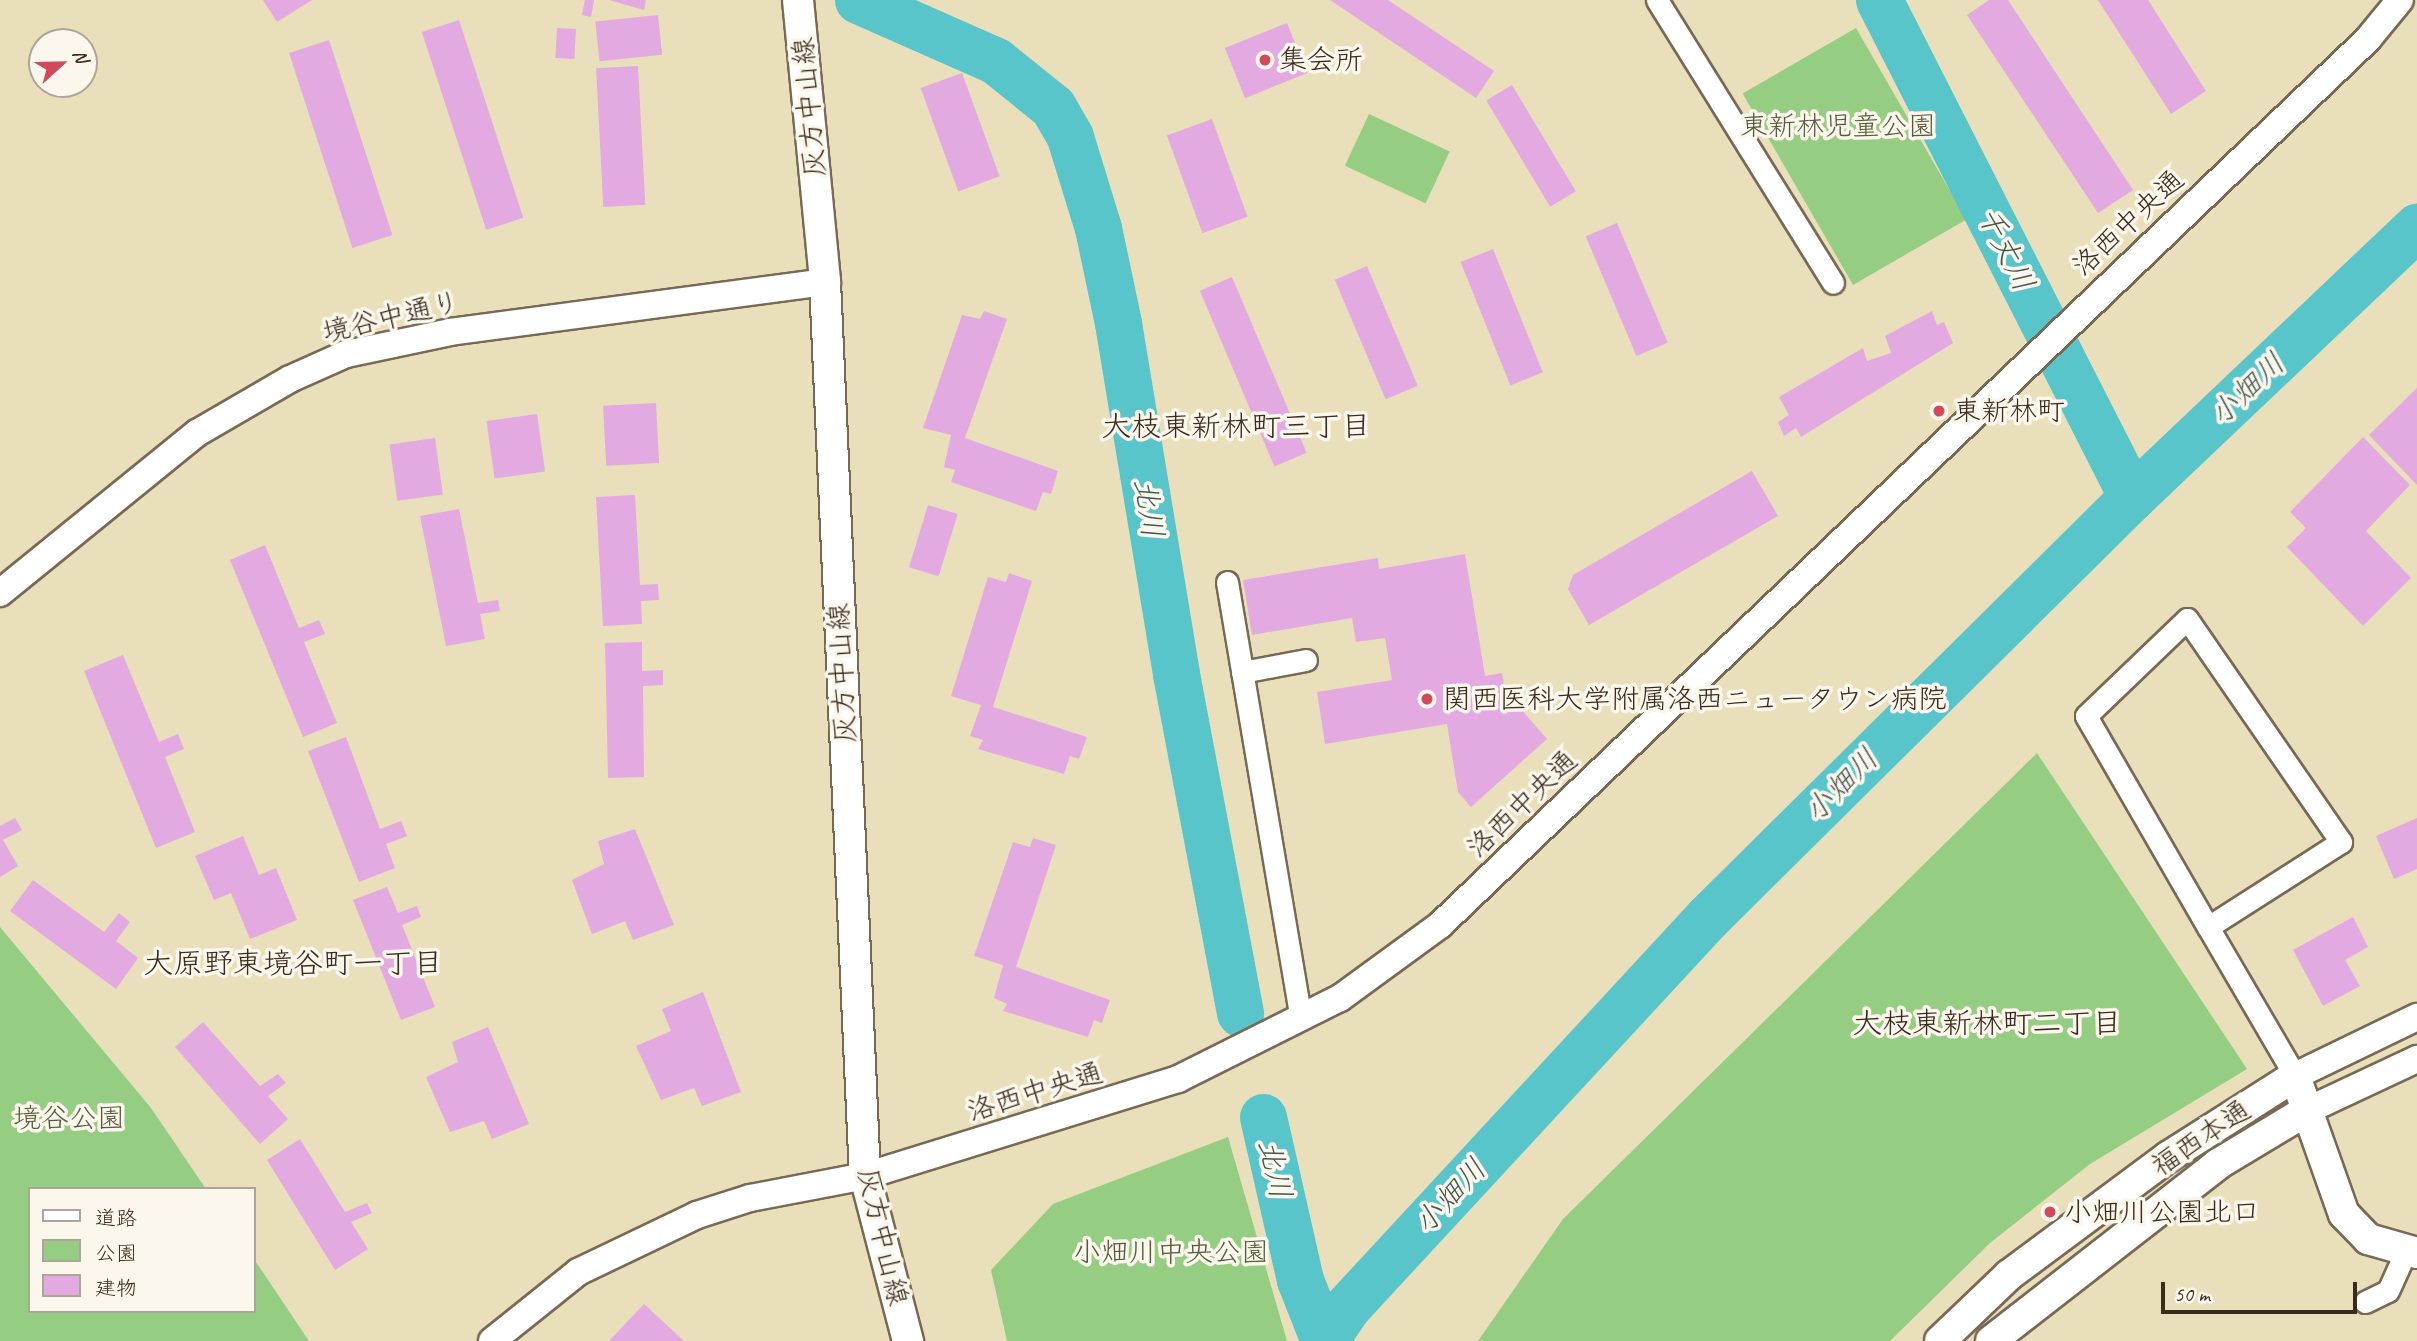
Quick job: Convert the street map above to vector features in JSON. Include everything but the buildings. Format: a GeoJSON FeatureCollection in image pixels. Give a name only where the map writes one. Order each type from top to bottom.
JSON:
{"type":"FeatureCollection","features":[{"type":"Feature","properties":{"kind":"main road","name":"灰方中山線"},"geometry":{"type":"LineString","coordinates":[[798,0],[825,282],[865,1176],[908,1341]]}},
{"type":"Feature","properties":{"kind":"main road"},"geometry":{"type":"LineString","coordinates":[[2295,1076],[2344,1214],[2368,1239],[2412,1252]]}},
{"type":"Feature","properties":{"kind":"main road","name":"福西本通"},"geometry":{"type":"LineString","coordinates":[[1940,1341],[2009,1275],[2168,1157],[2295,1076]]}},
{"type":"Feature","properties":{"kind":"main road","name":"福西本通"},"geometry":{"type":"LineString","coordinates":[[1990,1341],[2218,1164],[2306,1111]]}},
{"type":"Feature","properties":{"kind":"street"},"geometry":{"type":"LineString","coordinates":[[1657,0],[1833,283]]}},
{"type":"Feature","properties":{"kind":"street","name":"洛西中央通"},"geometry":{"type":"LineString","coordinates":[[492,1341],[578,1272],[652,1235],[750,1198],[865,1176],[1178,1079],[1340,998],[1440,925],[2368,40],[2400,0]]}},
{"type":"Feature","properties":{"kind":"street","name":"境谷中通り"},"geometry":{"type":"LineString","coordinates":[[0,593],[197,433],[290,379],[346,354],[450,332],[825,282]]}},
{"type":"Feature","properties":{"kind":"street"},"geometry":{"type":"LineString","coordinates":[[1227,582],[1301,1017]]}},
{"type":"Feature","properties":{"kind":"street"},"geometry":{"type":"LineString","coordinates":[[2208,927],[2341,842],[2187,619],[2086,716],[2208,927],[2295,1076]]}},
{"type":"Feature","properties":{"kind":"street"},"geometry":{"type":"LineString","coordinates":[[1242,672],[1306,660]]}},
{"type":"Feature","properties":{"kind":"street","name":"福西本通"},"geometry":{"type":"LineString","coordinates":[[2295,1076],[2417,1017]]}},
{"type":"Feature","properties":{"kind":"street","name":"福西本通"},"geometry":{"type":"LineString","coordinates":[[2306,1111],[2417,1059]]}},
{"type":"Feature","properties":{"kind":"street"},"geometry":{"type":"LineString","coordinates":[[2365,1302],[2388,1291],[2412,1252]]}},
{"type":"Feature","properties":{"kind":"green space","name":"東新林児童公園"},"geometry":{"type":"Polygon","coordinates":[[[1856,28],[1966,219],[1853,285],[1743,94],[1856,28]]]}},
{"type":"Feature","properties":{"kind":"green space"},"geometry":{"type":"Polygon","coordinates":[[[1369,114],[1450,152],[1426,203],[1345,166],[1369,114]]]}},
{"type":"Feature","properties":{"kind":"green space"},"geometry":{"type":"Polygon","coordinates":[[[2037,753],[2247,1069],[2090,1164],[1990,1243],[1890,1341],[1478,1341],[1563,1219],[2037,753]]]}},
{"type":"Feature","properties":{"kind":"green space","name":"境谷公園"},"geometry":{"type":"Polygon","coordinates":[[[0,927],[151,1108],[205,1187],[28,1187],[28,1313],[256,1313],[256,1262],[309,1341],[0,1341],[0,927]]]}},
{"type":"Feature","properties":{"kind":"green space","name":"小畑川中央公園"},"geometry":{"type":"Polygon","coordinates":[[[1228,1137],[1287,1341],[1007,1341],[991,1270],[1053,1204],[1228,1137]]]}},
{"type":"Feature","properties":{"kind":"waterway","name":"北川"},"geometry":{"type":"LineString","coordinates":[[858,0],[996,61],[1053,107],[1070,137],[1098,228],[1118,323],[1176,674],[1240,1013]]}},
{"type":"Feature","properties":{"kind":"waterway","name":"千丈川"},"geometry":{"type":"LineString","coordinates":[[1879,0],[2132,497]]}},
{"type":"Feature","properties":{"kind":"waterway","name":"小畑川"},"geometry":{"type":"LineString","coordinates":[[1324,1341],[1348,1306],[1708,917],[2132,497],[2417,227]]}},
{"type":"Feature","properties":{"kind":"waterway","name":"北川"},"geometry":{"type":"LineString","coordinates":[[1263,1117],[1300,1280],[1324,1341]]}},
{"type":"Feature","properties":{"kind":"place","name":"集会所"},"geometry":{"type":"Point","coordinates":[1265,60]}},
{"type":"Feature","properties":{"kind":"place","name":"東新林町"},"geometry":{"type":"Point","coordinates":[1939,411]}},
{"type":"Feature","properties":{"kind":"place","name":"関西医科大学附属洛西ニュータウン病院"},"geometry":{"type":"Point","coordinates":[1427,699]}},
{"type":"Feature","properties":{"kind":"place","name":"小畑川公園北口"},"geometry":{"type":"Point","coordinates":[2050,1212]}},
{"type":"Feature","properties":{"kind":"district","name":"大枝東新林町三丁目"},"geometry":{"type":"Point","coordinates":[1236,426]}},
{"type":"Feature","properties":{"kind":"district","name":"大原野東境谷町一丁目"},"geometry":{"type":"Point","coordinates":[293,963]}},
{"type":"Feature","properties":{"kind":"district","name":"大枝東新林町二丁目"},"geometry":{"type":"Point","coordinates":[1987,1023]}}]}
